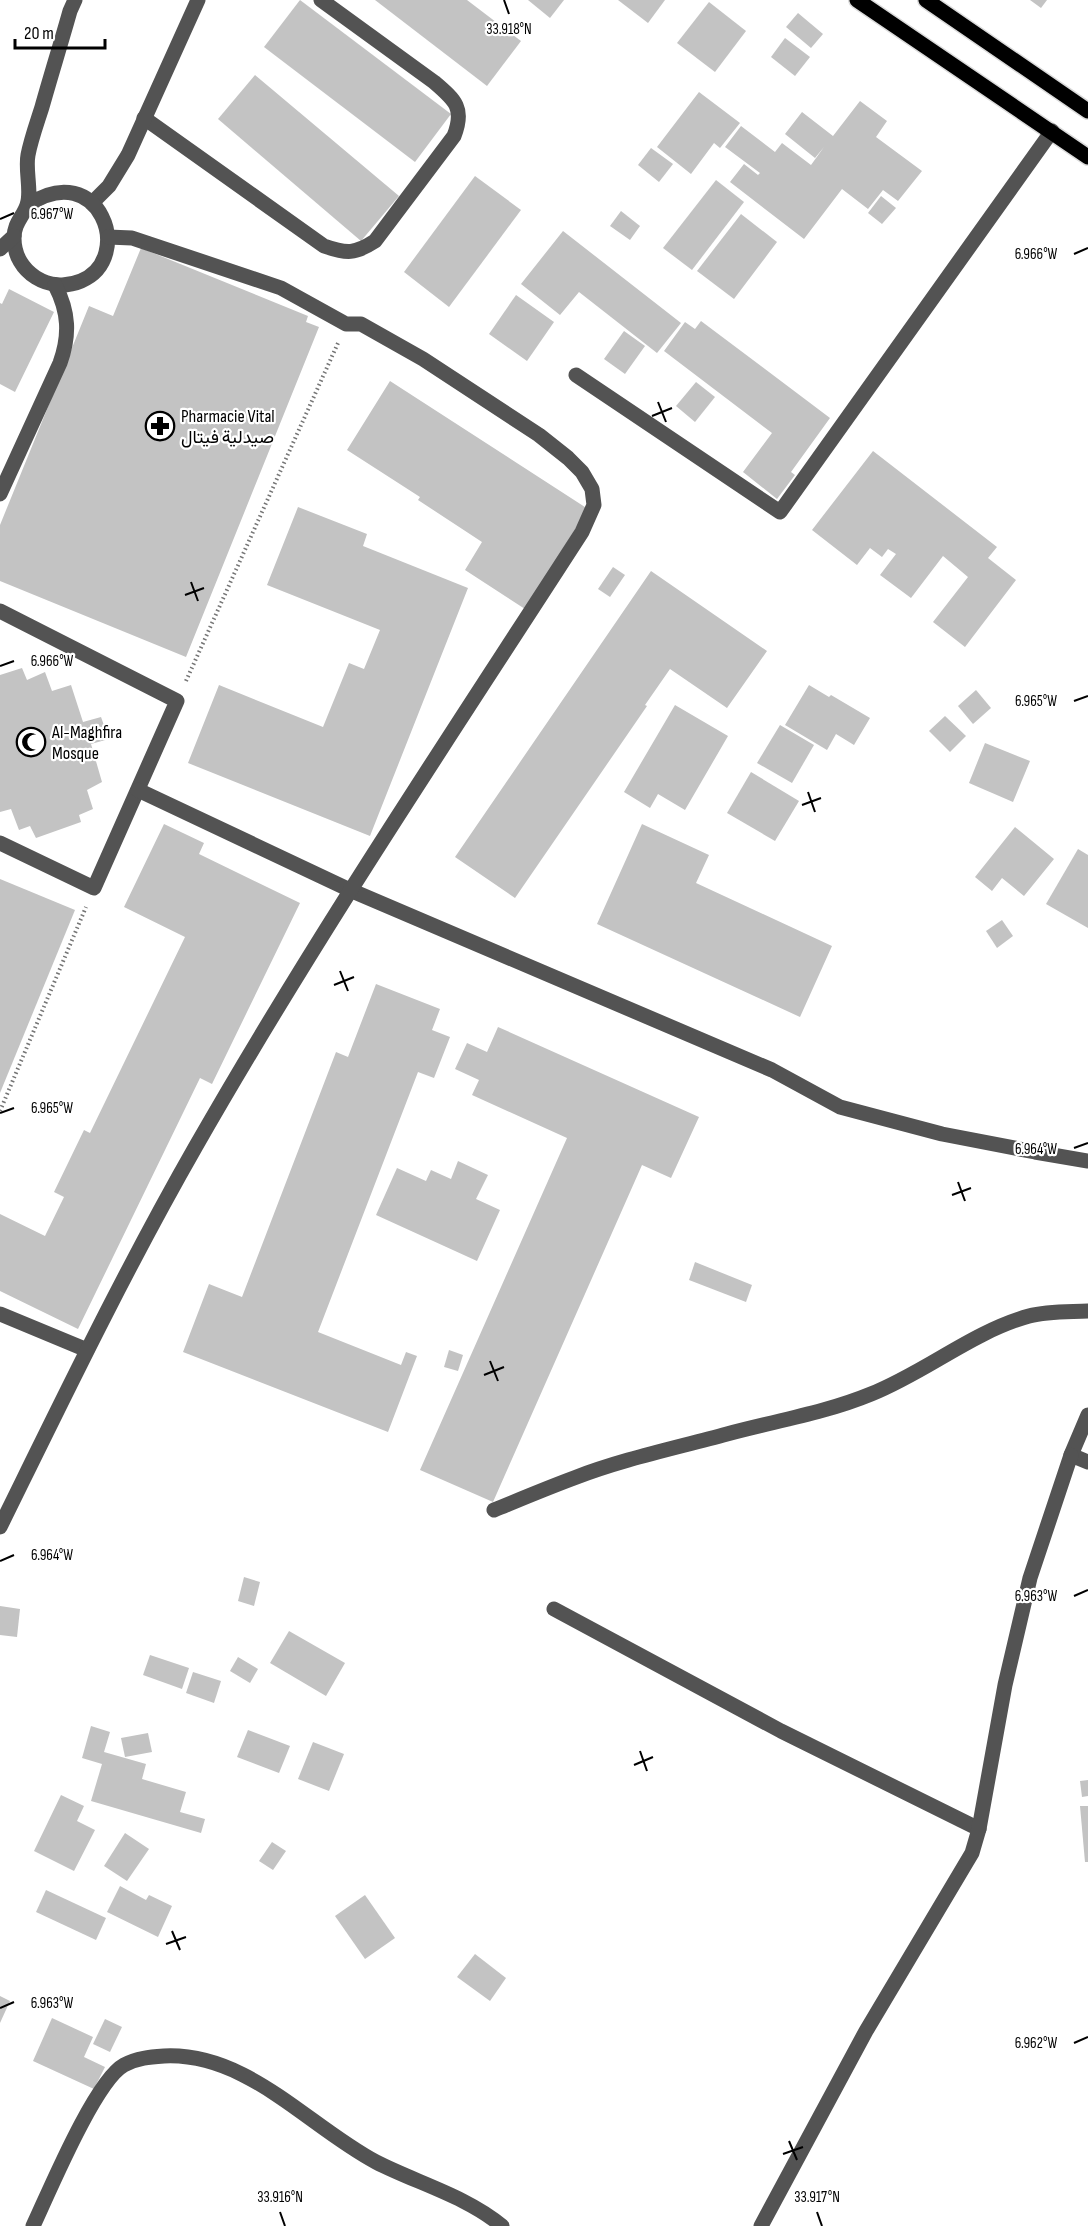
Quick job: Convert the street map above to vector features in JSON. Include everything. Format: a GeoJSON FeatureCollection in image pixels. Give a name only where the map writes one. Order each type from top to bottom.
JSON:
{"type":"FeatureCollection","features":[{"type":"Feature","properties":{"kind":"main road"},"geometry":{"type":"LineString","coordinates":[[857,0],[1088,156]]}},
{"type":"Feature","properties":{"kind":"main road"},"geometry":{"type":"LineString","coordinates":[[926,0],[1088,111]]}},
{"type":"Feature","properties":{"kind":"street"},"geometry":{"type":"LineString","coordinates":[[28,205],[27,157],[75,0]]}},
{"type":"Feature","properties":{"kind":"street"},"geometry":{"type":"LineString","coordinates":[[92,203],[109,186],[128,155],[198,0]]}},
{"type":"Feature","properties":{"kind":"street"},"geometry":{"type":"LineString","coordinates":[[144,118],[324,246],[342,252],[360,250],[375,241],[454,136],[460,121],[458,107],[434,82],[321,0]]}},
{"type":"Feature","properties":{"kind":"street"},"geometry":{"type":"LineString","coordinates":[[576,375],[780,512],[1052,130]]}},
{"type":"Feature","properties":{"kind":"street"},"geometry":{"type":"LineString","coordinates":[[59,191],[77,194],[92,203],[106,224],[108,237],[106,253],[98,267],[86,279],[71,285],[55,285],[39,280],[25,269],[16,254],[14,236],[18,219],[28,205],[42,195],[59,191]]}},
{"type":"Feature","properties":{"kind":"street"},"geometry":{"type":"LineString","coordinates":[[0,249],[14,236]]}},
{"type":"Feature","properties":{"kind":"street"},"geometry":{"type":"LineString","coordinates":[[0,1527],[87,1350],[196,1146],[350,890],[582,532],[594,505],[592,489],[582,472],[539,435],[423,359],[361,324],[346,324],[281,288],[132,238],[108,237]]}},
{"type":"Feature","properties":{"kind":"street"},"geometry":{"type":"LineString","coordinates":[[0,494],[66,346],[68,328],[66,310],[55,285]]}},
{"type":"Feature","properties":{"kind":"street"},"geometry":{"type":"LineString","coordinates":[[0,611],[177,701],[94,888],[0,843]]}},
{"type":"Feature","properties":{"kind":"street"},"geometry":{"type":"LineString","coordinates":[[138,790],[350,890],[772,1070],[840,1107],[942,1134],[1088,1161]]}},
{"type":"Feature","properties":{"kind":"street"},"geometry":{"type":"LineString","coordinates":[[494,1510],[576,1477],[713,1437],[821,1411],[871,1394],[1001,1326],[1032,1316],[1088,1311]]}},
{"type":"Feature","properties":{"kind":"street"},"geometry":{"type":"LineString","coordinates":[[0,1314],[87,1350]]}},
{"type":"Feature","properties":{"kind":"street"},"geometry":{"type":"LineString","coordinates":[[761,2226],[866,2031],[972,1853],[980,1829],[1005,1685],[1030,1578],[1071,1455],[1088,1415]]}},
{"type":"Feature","properties":{"kind":"street"},"geometry":{"type":"LineString","coordinates":[[1071,1455],[1088,1462]]}},
{"type":"Feature","properties":{"kind":"street"},"geometry":{"type":"LineString","coordinates":[[554,1609],[781,1731],[980,1829]]}},
{"type":"Feature","properties":{"kind":"street"},"geometry":{"type":"LineString","coordinates":[[33,2226],[91,2107],[110,2079],[123,2065],[144,2057],[178,2055],[224,2066],[273,2092],[375,2161],[464,2202],[502,2226]]}},
{"type":"Feature","properties":{"kind":"path"},"geometry":{"type":"LineString","coordinates":[[177,701],[346,324]]}},
{"type":"Feature","properties":{"kind":"path"},"geometry":{"type":"LineString","coordinates":[[0,1111],[94,888]]}},
{"type":"Feature","properties":{"kind":"building"},"geometry":{"type":"Polygon","coordinates":[[[300,0],[451,114],[415,162],[264,47],[300,0]]]}},
{"type":"Feature","properties":{"kind":"building"},"geometry":{"type":"Polygon","coordinates":[[[375,0],[467,0],[521,41],[487,86],[375,0]]]}},
{"type":"Feature","properties":{"kind":"building"},"geometry":{"type":"Polygon","coordinates":[[[528,0],[564,0],[550,18],[528,0]]]}},
{"type":"Feature","properties":{"kind":"building"},"geometry":{"type":"Polygon","coordinates":[[[618,0],[665,0],[648,23],[618,0]]]}},
{"type":"Feature","properties":{"kind":"building"},"geometry":{"type":"Polygon","coordinates":[[[1030,0],[1047,0],[1041,8],[1030,0]]]}},
{"type":"Feature","properties":{"kind":"building"},"geometry":{"type":"Polygon","coordinates":[[[709,2],[746,31],[715,72],[677,43],[709,2]]]}},
{"type":"Feature","properties":{"kind":"building"},"geometry":{"type":"Polygon","coordinates":[[[798,13],[823,34],[811,48],[786,27],[798,13]]]}},
{"type":"Feature","properties":{"kind":"building"},"geometry":{"type":"Polygon","coordinates":[[[785,38],[810,57],[795,76],[771,57],[785,38]]]}},
{"type":"Feature","properties":{"kind":"building"},"geometry":{"type":"Polygon","coordinates":[[[255,75],[399,196],[361,241],[218,119],[255,75]]]}},
{"type":"Feature","properties":{"kind":"building"},"geometry":{"type":"Polygon","coordinates":[[[699,92],[740,123],[720,148],[714,143],[691,174],[657,147],[699,92]]]}},
{"type":"Feature","properties":{"kind":"building"},"geometry":{"type":"Polygon","coordinates":[[[860,101],[887,121],[876,137],[922,171],[898,201],[883,190],[868,209],[842,189],[804,239],[730,182],[744,164],[758,175],[760,173],[725,147],[741,126],[775,152],[782,143],[811,165],[824,147],[815,158],[785,134],[802,112],[833,136],[860,101]]]}},
{"type":"Feature","properties":{"kind":"building"},"geometry":{"type":"Polygon","coordinates":[[[651,148],[673,164],[659,182],[638,165],[651,148]]]}},
{"type":"Feature","properties":{"kind":"building"},"geometry":{"type":"Polygon","coordinates":[[[475,176],[521,210],[449,307],[404,272],[475,176]]]}},
{"type":"Feature","properties":{"kind":"building"},"geometry":{"type":"Polygon","coordinates":[[[716,180],[744,202],[692,270],[663,248],[716,180]]]}},
{"type":"Feature","properties":{"kind":"building"},"geometry":{"type":"Polygon","coordinates":[[[881,196],[896,208],[882,224],[868,213],[881,196]]]}},
{"type":"Feature","properties":{"kind":"building"},"geometry":{"type":"Polygon","coordinates":[[[621,211],[640,226],[630,240],[610,226],[621,211]]]}},
{"type":"Feature","properties":{"kind":"building"},"geometry":{"type":"Polygon","coordinates":[[[741,214],[777,242],[734,299],[697,271],[741,214]]]}},
{"type":"Feature","properties":{"kind":"building"},"geometry":{"type":"Polygon","coordinates":[[[563,231],[681,323],[657,353],[579,292],[560,315],[521,284],[563,231]]]}},
{"type":"Feature","properties":{"kind":"building","name":"Pharmacie Vital صيدلية فيتال"},"geometry":{"type":"Polygon","coordinates":[[[141,248],[308,316],[306,322],[319,327],[186,657],[0,581],[0,525],[89,306],[113,316],[141,248]]]}},
{"type":"Feature","properties":{"kind":"building"},"geometry":{"type":"Polygon","coordinates":[[[9,289],[54,312],[15,392],[0,384],[0,303],[2,304],[9,289]]]}},
{"type":"Feature","properties":{"kind":"building"},"geometry":{"type":"Polygon","coordinates":[[[516,295],[554,322],[527,361],[489,334],[516,295]]]}},
{"type":"Feature","properties":{"kind":"building"},"geometry":{"type":"Polygon","coordinates":[[[701,321],[830,418],[791,472],[795,475],[777,499],[743,472],[772,433],[664,351],[685,322],[695,329],[701,321]]]}},
{"type":"Feature","properties":{"kind":"building"},"geometry":{"type":"Polygon","coordinates":[[[624,331],[645,346],[625,374],[604,359],[624,331]]]}},
{"type":"Feature","properties":{"kind":"building"},"geometry":{"type":"Polygon","coordinates":[[[390,381],[588,509],[525,609],[465,570],[482,542],[418,500],[420,497],[347,450],[390,381]]]}},
{"type":"Feature","properties":{"kind":"building"},"geometry":{"type":"Polygon","coordinates":[[[696,382],[715,397],[695,422],[676,406],[696,382]]]}},
{"type":"Feature","properties":{"kind":"building"},"geometry":{"type":"Polygon","coordinates":[[[873,451],[997,547],[988,558],[1016,580],[965,647],[933,622],[968,577],[943,556],[911,598],[880,575],[896,554],[888,549],[882,557],[870,548],[857,565],[812,530],[873,451]]]}},
{"type":"Feature","properties":{"kind":"building"},"geometry":{"type":"Polygon","coordinates":[[[298,507],[367,534],[363,546],[468,588],[370,836],[188,763],[219,685],[323,727],[349,663],[364,669],[380,630],[267,585],[298,507]]]}},
{"type":"Feature","properties":{"kind":"building"},"geometry":{"type":"Polygon","coordinates":[[[613,567],[625,575],[610,597],[598,589],[613,567]]]}},
{"type":"Feature","properties":{"kind":"building"},"geometry":{"type":"Polygon","coordinates":[[[651,571],[767,651],[727,708],[670,669],[515,898],[455,857],[651,571]]]}},
{"type":"Feature","properties":{"kind":"building"},"geometry":{"type":"Polygon","coordinates":[[[22,668],[27,680],[45,672],[52,691],[71,685],[83,722],[101,717],[109,739],[91,744],[102,782],[87,790],[93,809],[79,815],[81,822],[36,838],[30,826],[19,830],[11,809],[0,812],[0,675],[22,668]]]}},
{"type":"Feature","properties":{"kind":"building"},"geometry":{"type":"Polygon","coordinates":[[[809,685],[870,718],[854,745],[836,734],[827,750],[785,725],[809,685]]]}},
{"type":"Feature","properties":{"kind":"building"},"geometry":{"type":"Polygon","coordinates":[[[976,690],[991,708],[973,724],[958,706],[976,690]]]}},
{"type":"Feature","properties":{"kind":"building"},"geometry":{"type":"Polygon","coordinates":[[[675,705],[728,736],[685,810],[658,794],[650,808],[624,792],[675,705]]]}},
{"type":"Feature","properties":{"kind":"building"},"geometry":{"type":"Polygon","coordinates":[[[945,716],[966,736],[950,752],[929,731],[945,716]]]}},
{"type":"Feature","properties":{"kind":"building"},"geometry":{"type":"Polygon","coordinates":[[[780,725],[814,745],[792,783],[757,763],[780,725]]]}},
{"type":"Feature","properties":{"kind":"building"},"geometry":{"type":"Polygon","coordinates":[[[985,743],[1030,761],[1013,802],[969,783],[985,743]]]}},
{"type":"Feature","properties":{"kind":"building"},"geometry":{"type":"Polygon","coordinates":[[[751,772],[799,801],[775,841],[727,813],[751,772]]]}},
{"type":"Feature","properties":{"kind":"building"},"geometry":{"type":"Polygon","coordinates":[[[164,824],[204,843],[199,854],[300,903],[212,1084],[200,1078],[78,1329],[0,1291],[0,1214],[45,1236],[64,1197],[54,1192],[84,1130],[90,1133],[185,937],[124,907],[164,824]]]}},
{"type":"Feature","properties":{"kind":"building"},"geometry":{"type":"Polygon","coordinates":[[[642,824],[709,855],[696,883],[832,946],[800,1017],[597,924],[642,824]]]}},
{"type":"Feature","properties":{"kind":"building"},"geometry":{"type":"Polygon","coordinates":[[[1015,827],[1054,859],[1024,896],[1002,878],[992,891],[975,877],[1015,827]]]}},
{"type":"Feature","properties":{"kind":"building"},"geometry":{"type":"Polygon","coordinates":[[[1078,849],[1088,855],[1088,928],[1046,904],[1078,849]]]}},
{"type":"Feature","properties":{"kind":"building"},"geometry":{"type":"Polygon","coordinates":[[[0,879],[75,910],[0,1093],[0,879]]]}},
{"type":"Feature","properties":{"kind":"building"},"geometry":{"type":"Polygon","coordinates":[[[1002,920],[1013,936],[997,948],[986,931],[1002,920]]]}},
{"type":"Feature","properties":{"kind":"building"},"geometry":{"type":"Polygon","coordinates":[[[376,984],[440,1009],[432,1030],[450,1037],[434,1078],[418,1072],[318,1332],[401,1365],[406,1352],[417,1356],[388,1432],[183,1352],[209,1284],[242,1297],[336,1052],[348,1057],[376,984]]]}},
{"type":"Feature","properties":{"kind":"building"},"geometry":{"type":"Polygon","coordinates":[[[498,1027],[699,1117],[671,1178],[642,1165],[493,1502],[420,1470],[567,1138],[472,1095],[479,1080],[455,1069],[467,1043],[487,1052],[498,1027]]]}},
{"type":"Feature","properties":{"kind":"building"},"geometry":{"type":"Polygon","coordinates":[[[458,1161],[488,1175],[476,1199],[500,1210],[477,1261],[376,1215],[397,1168],[426,1181],[431,1170],[451,1179],[458,1161]]]}},
{"type":"Feature","properties":{"kind":"building"},"geometry":{"type":"Polygon","coordinates":[[[695,1262],[752,1285],[746,1302],[689,1280],[695,1262]]]}},
{"type":"Feature","properties":{"kind":"building"},"geometry":{"type":"Polygon","coordinates":[[[449,1350],[463,1355],[458,1371],[444,1367],[449,1350]]]}},
{"type":"Feature","properties":{"kind":"building"},"geometry":{"type":"Polygon","coordinates":[[[244,1577],[260,1582],[254,1606],[238,1601],[244,1577]]]}},
{"type":"Feature","properties":{"kind":"building"},"geometry":{"type":"Polygon","coordinates":[[[0,1606],[20,1609],[17,1637],[0,1635],[0,1606]]]}},
{"type":"Feature","properties":{"kind":"building"},"geometry":{"type":"Polygon","coordinates":[[[289,1631],[345,1663],[326,1696],[270,1663],[289,1631]]]}},
{"type":"Feature","properties":{"kind":"building"},"geometry":{"type":"Polygon","coordinates":[[[150,1655],[189,1668],[182,1689],[143,1675],[150,1655]]]}},
{"type":"Feature","properties":{"kind":"building"},"geometry":{"type":"Polygon","coordinates":[[[238,1657],[258,1669],[250,1683],[230,1671],[238,1657]]]}},
{"type":"Feature","properties":{"kind":"building"},"geometry":{"type":"Polygon","coordinates":[[[193,1672],[221,1681],[214,1703],[186,1693],[193,1672]]]}},
{"type":"Feature","properties":{"kind":"building"},"geometry":{"type":"Polygon","coordinates":[[[91,1726],[110,1732],[104,1752],[146,1764],[142,1779],[186,1792],[180,1812],[205,1819],[201,1833],[91,1801],[102,1764],[82,1758],[91,1726]]]}},
{"type":"Feature","properties":{"kind":"building"},"geometry":{"type":"Polygon","coordinates":[[[248,1730],[290,1746],[279,1773],[237,1757],[248,1730]]]}},
{"type":"Feature","properties":{"kind":"building"},"geometry":{"type":"Polygon","coordinates":[[[148,1733],[152,1752],[125,1757],[121,1738],[148,1733]]]}},
{"type":"Feature","properties":{"kind":"building"},"geometry":{"type":"Polygon","coordinates":[[[313,1742],[344,1754],[329,1791],[298,1779],[313,1742]]]}},
{"type":"Feature","properties":{"kind":"building"},"geometry":{"type":"Polygon","coordinates":[[[1088,1780],[1088,1796],[1082,1797],[1080,1781],[1088,1780]]]}},
{"type":"Feature","properties":{"kind":"building"},"geometry":{"type":"Polygon","coordinates":[[[61,1795],[84,1806],[77,1821],[95,1830],[74,1871],[34,1851],[61,1795]]]}},
{"type":"Feature","properties":{"kind":"building"},"geometry":{"type":"Polygon","coordinates":[[[1080,1806],[1088,1806],[1088,1862],[1085,1862],[1080,1806]]]}},
{"type":"Feature","properties":{"kind":"building"},"geometry":{"type":"Polygon","coordinates":[[[125,1833],[149,1849],[127,1881],[104,1866],[125,1833]]]}},
{"type":"Feature","properties":{"kind":"building"},"geometry":{"type":"Polygon","coordinates":[[[272,1842],[286,1851],[273,1870],[259,1861],[272,1842]]]}},
{"type":"Feature","properties":{"kind":"building"},"geometry":{"type":"Polygon","coordinates":[[[120,1886],[146,1900],[149,1895],[172,1906],[158,1937],[107,1912],[120,1886]]]}},
{"type":"Feature","properties":{"kind":"building"},"geometry":{"type":"Polygon","coordinates":[[[46,1890],[106,1918],[96,1940],[36,1912],[46,1890]]]}},
{"type":"Feature","properties":{"kind":"building"},"geometry":{"type":"Polygon","coordinates":[[[365,1895],[395,1938],[365,1959],[335,1916],[365,1895]]]}},
{"type":"Feature","properties":{"kind":"building"},"geometry":{"type":"Polygon","coordinates":[[[475,1954],[506,1978],[490,2001],[457,1977],[475,1954]]]}},
{"type":"Feature","properties":{"kind":"building"},"geometry":{"type":"Polygon","coordinates":[[[0,1996],[10,2001],[0,2023],[0,1996]]]}},
{"type":"Feature","properties":{"kind":"building"},"geometry":{"type":"Polygon","coordinates":[[[52,2018],[93,2037],[84,2057],[105,2067],[94,2089],[33,2061],[52,2018]]]}},
{"type":"Feature","properties":{"kind":"building"},"geometry":{"type":"Polygon","coordinates":[[[105,2019],[122,2027],[110,2052],[93,2044],[105,2019]]]}},
{"type":"Feature","properties":{"kind":"place","name":"Pharmacie Vital صيدلية فيتال"},"geometry":{"type":"Point","coordinates":[160,426]}},
{"type":"Feature","properties":{"kind":"place","name":"Al-Maghfira Mosque"},"geometry":{"type":"Point","coordinates":[31,742]}}]}
